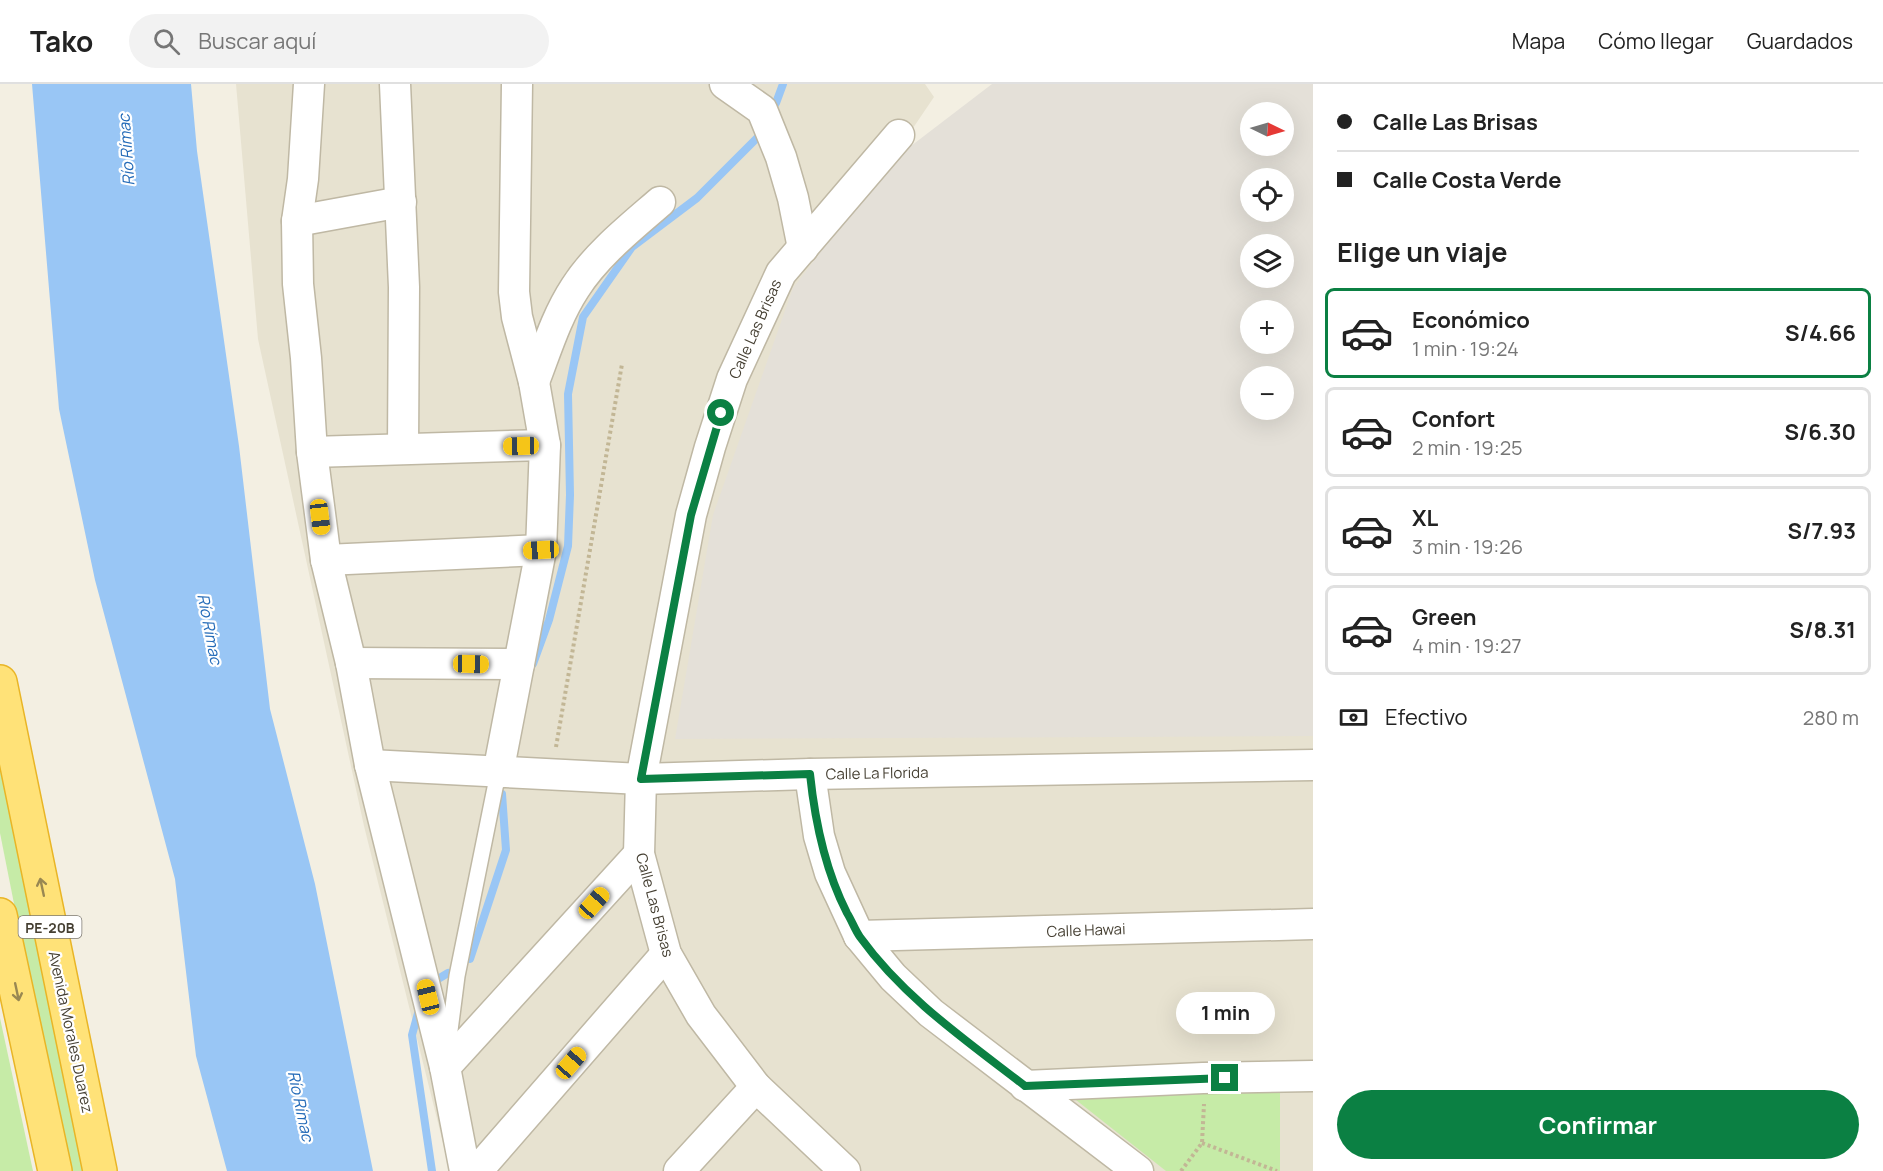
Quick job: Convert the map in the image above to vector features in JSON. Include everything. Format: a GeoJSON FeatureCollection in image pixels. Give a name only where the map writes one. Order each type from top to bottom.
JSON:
{"type":"FeatureCollection","features":[{"type":"Feature","properties":{"kind":"highway","name":"Avenida Morales Duarez"},"geometry":{"type":"LineString","coordinates":[[0,682],[100,1171]]}},
{"type":"Feature","properties":{"kind":"highway","name":"PE-20B"},"geometry":{"type":"LineString","coordinates":[[0,915],[55,1171]]}},
{"type":"Feature","properties":{"kind":"street"},"geometry":{"type":"LineString","coordinates":[[309,84],[303,179],[297,221],[298,284],[306,358],[312,452],[326,560],[351,663],[370,765],[445,1067],[465,1171]]}},
{"type":"Feature","properties":{"kind":"street"},"geometry":{"type":"LineString","coordinates":[[395,84],[405,351],[403,448]]}},
{"type":"Feature","properties":{"kind":"street"},"geometry":{"type":"LineString","coordinates":[[498,773],[541,550],[545,445],[534,382],[517,317],[514,292],[517,84]]}},
{"type":"Feature","properties":{"kind":"street"},"geometry":{"type":"LineString","coordinates":[[725,84],[762,110],[781,157],[793,198],[803,248]]}},
{"type":"Feature","properties":{"kind":"street","name":"Calle Las Brisas"},"geometry":{"type":"LineString","coordinates":[[845,1171],[756,1087],[701,1015],[666,954],[639,854],[641,779],[691,515],[732,378],[781,273],[899,135]]}},
{"type":"Feature","properties":{"kind":"street"},"geometry":{"type":"LineString","coordinates":[[297,221],[401,202]]}},
{"type":"Feature","properties":{"kind":"street"},"geometry":{"type":"LineString","coordinates":[[534,382],[574,288],[598,260],[660,202]]}},
{"type":"Feature","properties":{"kind":"street"},"geometry":{"type":"LineString","coordinates":[[312,452],[545,445]]}},
{"type":"Feature","properties":{"kind":"street"},"geometry":{"type":"LineString","coordinates":[[326,560],[541,550]]}},
{"type":"Feature","properties":{"kind":"street"},"geometry":{"type":"LineString","coordinates":[[351,663],[519,664]]}},
{"type":"Feature","properties":{"kind":"street","name":"Calle La Florida"},"geometry":{"type":"LineString","coordinates":[[370,765],[641,779],[1313,765]]}},
{"type":"Feature","properties":{"kind":"street"},"geometry":{"type":"LineString","coordinates":[[810,774],[819,836],[830,873],[859,936],[893,977],[931,1013],[1138,1171]]}},
{"type":"Feature","properties":{"kind":"street"},"geometry":{"type":"LineString","coordinates":[[445,1067],[639,854]]}},
{"type":"Feature","properties":{"kind":"street","name":"Calle Hawai"},"geometry":{"type":"LineString","coordinates":[[859,936],[1313,924]]}},
{"type":"Feature","properties":{"kind":"street"},"geometry":{"type":"LineString","coordinates":[[477,1171],[666,954]]}},
{"type":"Feature","properties":{"kind":"street"},"geometry":{"type":"LineString","coordinates":[[1025,1086],[1203,1078],[1313,1076]]}},
{"type":"Feature","properties":{"kind":"street"},"geometry":{"type":"LineString","coordinates":[[679,1171],[756,1087]]}},
{"type":"Feature","properties":{"kind":"lane"},"geometry":{"type":"LineString","coordinates":[[445,1067],[457,976],[498,773]]}},
{"type":"Feature","properties":{"kind":"path"},"geometry":{"type":"LineString","coordinates":[[551,776],[622,364]]}},
{"type":"Feature","properties":{"kind":"path"},"geometry":{"type":"LineString","coordinates":[[1181,1171],[1203,1143],[1203,1078]]}},
{"type":"Feature","properties":{"kind":"path"},"geometry":{"type":"LineString","coordinates":[[1203,1143],[1277,1171]]}},
{"type":"Feature","properties":{"kind":"shaded area"},"geometry":{"type":"Polygon","coordinates":[[[236,84],[925,84],[934,97],[890,162],[1313,733],[1313,1171],[450,1171],[364,826],[258,339],[236,84]]]}},
{"type":"Feature","properties":{"kind":"shaded area"},"geometry":{"type":"Polygon","coordinates":[[[992,84],[1313,84],[1313,736],[675,739],[713,515],[793,288],[890,162],[992,84]]]}},
{"type":"Feature","properties":{"kind":"green space"},"geometry":{"type":"Polygon","coordinates":[[[0,769],[86,1171],[67,1171],[0,833],[0,769]]]}},
{"type":"Feature","properties":{"kind":"green space"},"geometry":{"type":"Polygon","coordinates":[[[0,1018],[33,1171],[0,1171],[0,1018]]]}},
{"type":"Feature","properties":{"kind":"green space"},"geometry":{"type":"Polygon","coordinates":[[[1280,1092],[1280,1171],[1166,1171],[1071,1096],[1280,1092]]]}},
{"type":"Feature","properties":{"kind":"water","name":"Río Rímac"},"geometry":{"type":"Polygon","coordinates":[[[32,84],[191,84],[197,151],[239,446],[270,709],[315,884],[373,1171],[227,1171],[196,1056],[175,879],[95,580],[59,409],[32,84]]]}},
{"type":"Feature","properties":{"kind":"waterway"},"geometry":{"type":"LineString","coordinates":[[776,103],[783,84]]}},
{"type":"Feature","properties":{"kind":"waterway"},"geometry":{"type":"LineString","coordinates":[[533,664],[549,620],[568,546],[570,495],[568,394],[583,317],[632,247],[697,198],[757,138]]}},
{"type":"Feature","properties":{"kind":"waterway"},"geometry":{"type":"LineString","coordinates":[[470,959],[506,850],[502,794]]}},
{"type":"Feature","properties":{"kind":"waterway"},"geometry":{"type":"LineString","coordinates":[[438,979],[448,973]]}},
{"type":"Feature","properties":{"kind":"waterway"},"geometry":{"type":"LineString","coordinates":[[420,1006],[412,1035],[432,1171]]}},
{"type":"Feature","properties":{"kind":"route"},"geometry":{"type":"LineString","coordinates":[[721,413],[691,515],[641,779],[810,774],[819,836],[830,873],[843,906],[859,936],[893,977],[931,1013],[1025,1086],[1225,1078]]}}]}
